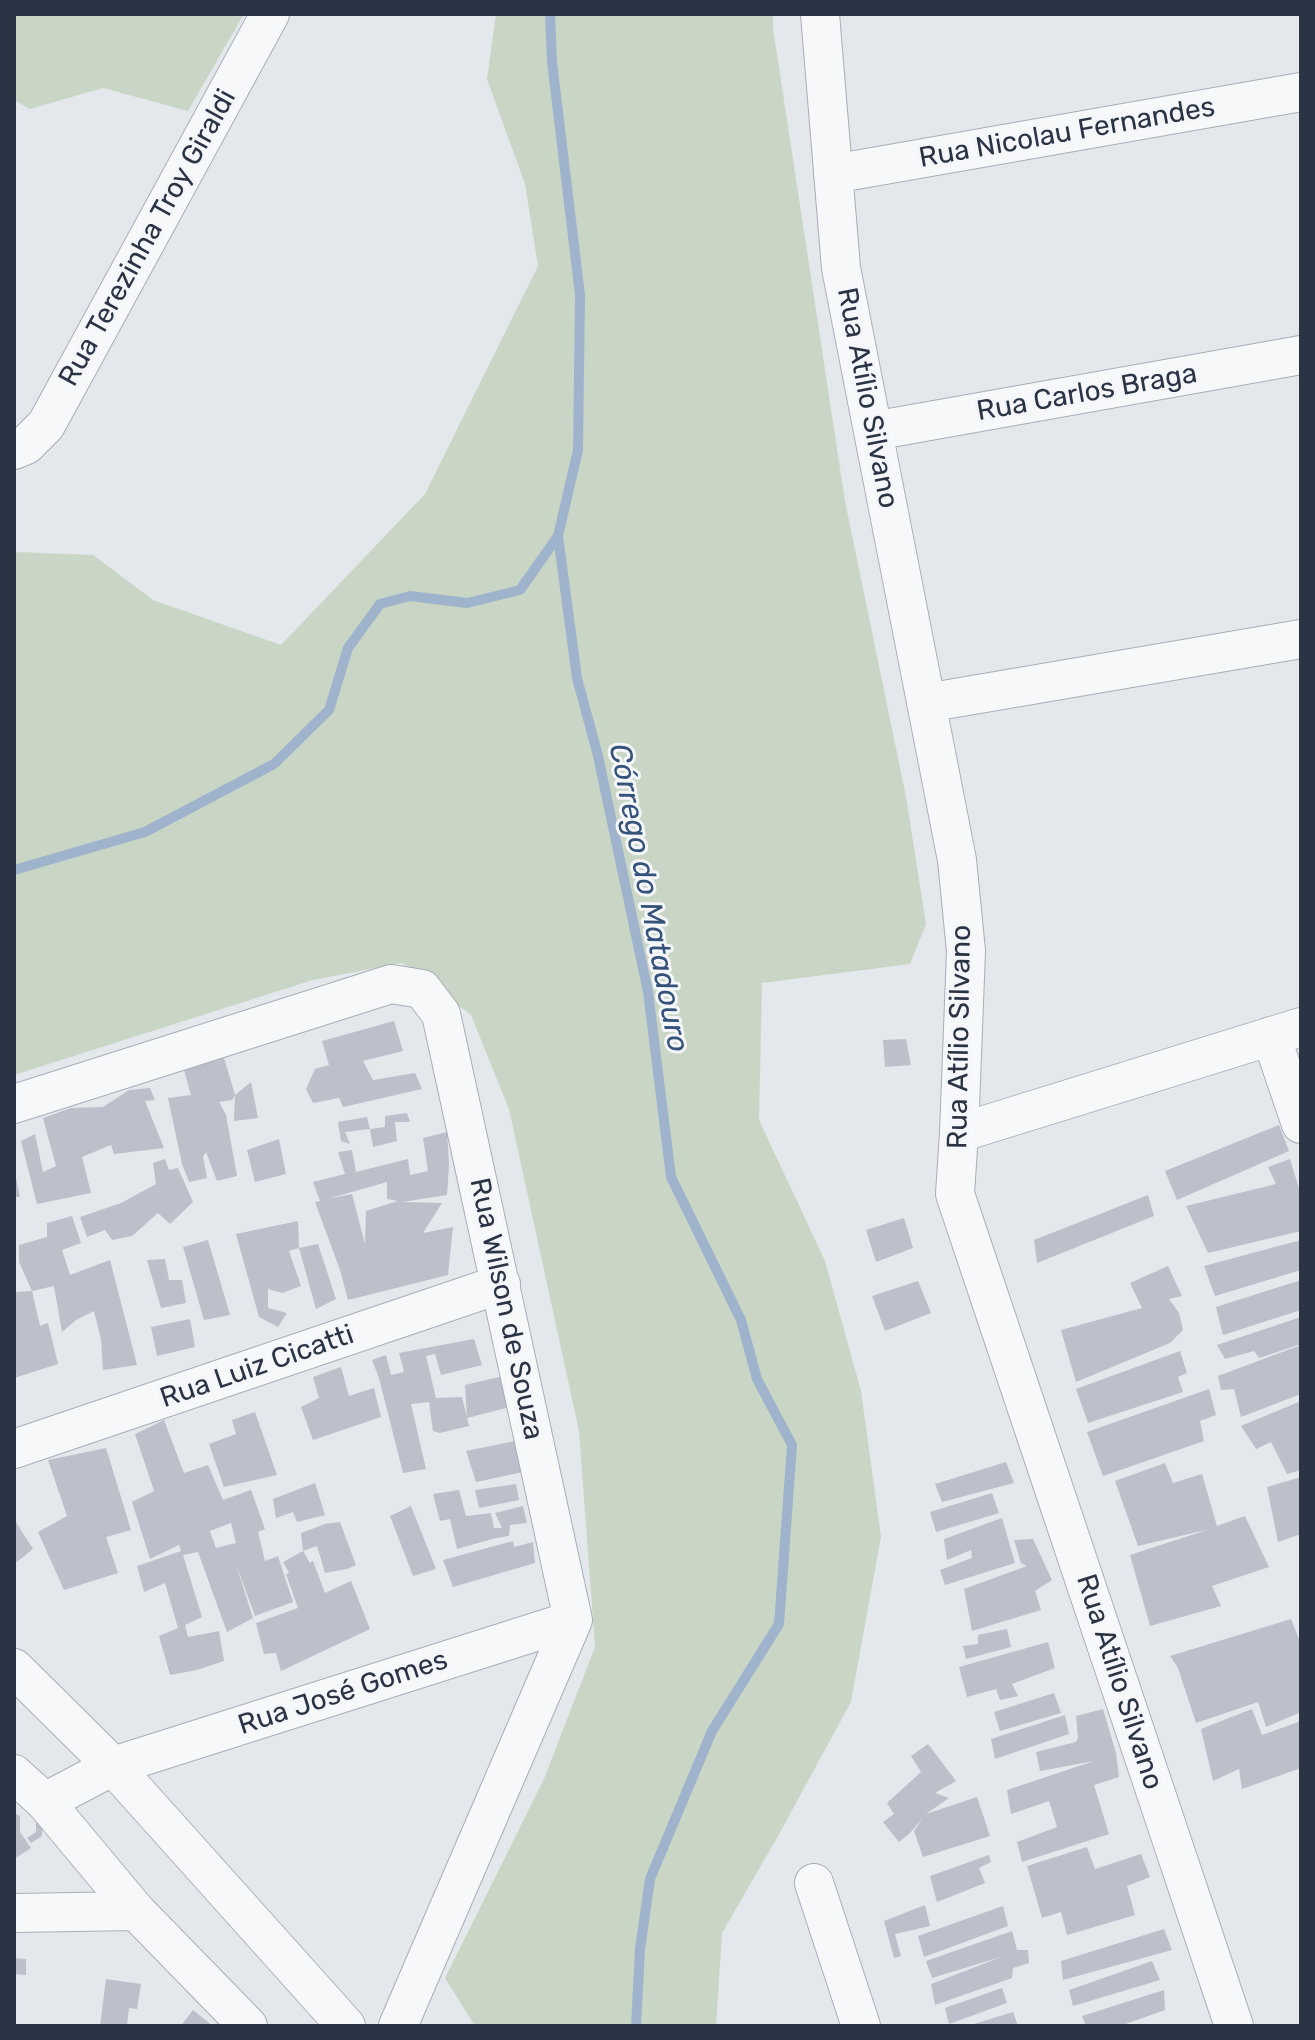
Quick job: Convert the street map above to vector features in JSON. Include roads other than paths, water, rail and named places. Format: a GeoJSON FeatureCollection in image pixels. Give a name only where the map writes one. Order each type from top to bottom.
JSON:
{"type":"FeatureCollection","features":[{"type":"Feature","properties":{"kind":"street","name":"Rua Terezinha Troy Giraldi"},"geometry":{"type":"LineString","coordinates":[[14,450],[26,445],[46,425],[270,14]]}},
{"type":"Feature","properties":{"kind":"street","name":"Rua Atílio Silvano"},"geometry":{"type":"LineString","coordinates":[[820,14],[841,268],[957,860],[966,951],[955,1194],[1234,2026]]}},
{"type":"Feature","properties":{"kind":"street","name":"Rua Nicolau Fernandes"},"geometry":{"type":"LineString","coordinates":[[833,174],[1301,92]]}},
{"type":"Feature","properties":{"kind":"street","name":"Rua Carlos Braga"},"geometry":{"type":"LineString","coordinates":[[873,431],[1301,355]]}},
{"type":"Feature","properties":{"kind":"street"},"geometry":{"type":"LineString","coordinates":[[926,703],[1301,639]]}},
{"type":"Feature","properties":{"kind":"street","name":"Rua Wilson de Souza"},"geometry":{"type":"LineString","coordinates":[[14,1104],[391,984],[422,989],[441,1014],[573,1620]]}},
{"type":"Feature","properties":{"kind":"street"},"geometry":{"type":"LineString","coordinates":[[959,1133],[1286,1031],[1301,1124]]}},
{"type":"Feature","properties":{"kind":"street","name":"Rua Luiz Cicatti"},"geometry":{"type":"LineString","coordinates":[[14,1449],[501,1284]]}},
{"type":"Feature","properties":{"kind":"street"},"geometry":{"type":"LineString","coordinates":[[398,2026],[573,1620]]}},
{"type":"Feature","properties":{"kind":"street","name":"Rua José Gomes"},"geometry":{"type":"LineString","coordinates":[[45,1802],[113,1766],[573,1620]]}},
{"type":"Feature","properties":{"kind":"street"},"geometry":{"type":"LineString","coordinates":[[14,1668],[113,1766],[346,2026]]}},
{"type":"Feature","properties":{"kind":"street"},"geometry":{"type":"LineString","coordinates":[[14,1774],[45,1802],[136,1911],[248,2026]]}},
{"type":"Feature","properties":{"kind":"street"},"geometry":{"type":"LineString","coordinates":[[814,1883],[861,2026]]}},
{"type":"Feature","properties":{"kind":"street"},"geometry":{"type":"LineString","coordinates":[[14,1913],[136,1911]]}},
{"type":"Feature","properties":{"kind":"waterway","name":"Córrego do Matadouro"},"geometry":{"type":"LineString","coordinates":[[550,14],[552,62],[580,295],[578,450],[558,536],[577,678],[598,756],[648,992],[671,1177],[741,1320],[757,1379],[792,1445],[779,1624],[712,1731],[650,1879],[640,1949],[636,2026]]}},
{"type":"Feature","properties":{"kind":"waterway"},"geometry":{"type":"LineString","coordinates":[[14,870],[145,832],[274,764],[329,710],[348,648],[380,604],[410,596],[467,603],[520,590],[558,536]]}}]}
